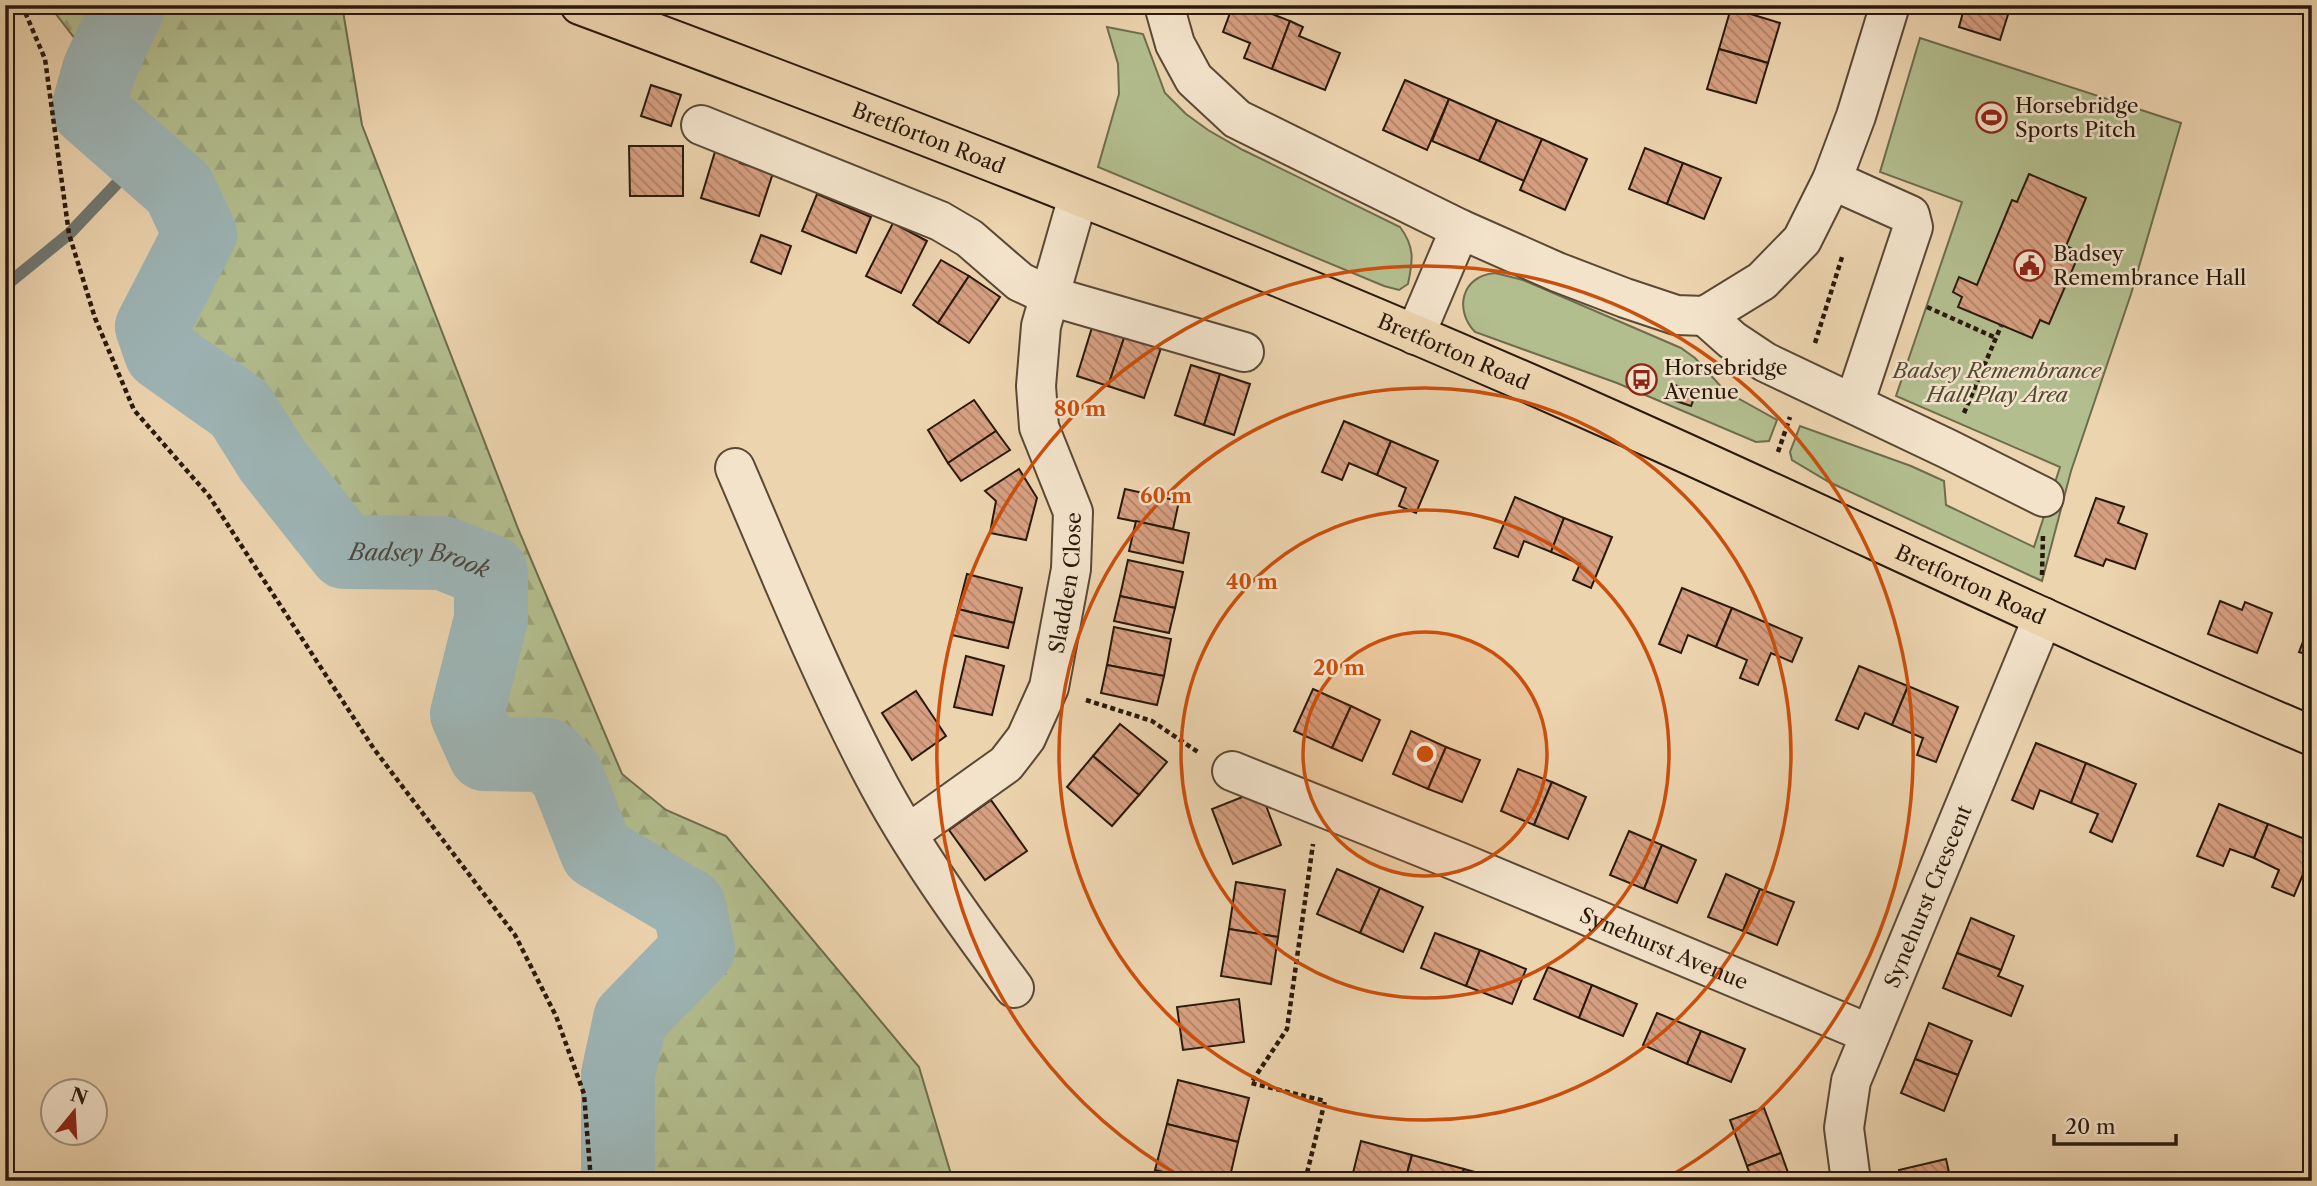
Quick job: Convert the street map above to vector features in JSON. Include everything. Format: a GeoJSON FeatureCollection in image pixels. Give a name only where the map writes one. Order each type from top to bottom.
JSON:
{"type":"FeatureCollection","features":[{"type":"Feature","properties":{"kind":"main road","name":"Bretforton Road"},"geometry":{"type":"LineString","coordinates":[[580,5],[811,91],[1283,279],[1622,424],[2043,617],[2312,736]]}},
{"type":"Feature","properties":{"kind":"street"},"geometry":{"type":"LineString","coordinates":[[1164,5],[1175,44],[1194,79],[1237,120],[1460,229],[1557,272],[1676,315],[1705,316],[1762,281],[1802,240],[1832,180],[1856,116],[1890,5]]}},
{"type":"Feature","properties":{"kind":"street"},"geometry":{"type":"LineString","coordinates":[[701,125],[940,220],[968,238],[1020,282],[1050,296],[1244,352]]}},
{"type":"Feature","properties":{"kind":"street"},"geometry":{"type":"LineString","coordinates":[[1832,180],[1910,215],[1913,227],[1854,404]]}},
{"type":"Feature","properties":{"kind":"street","name":"Sladden Close"},"geometry":{"type":"LineString","coordinates":[[908,834],[1006,764],[1026,738],[1049,687],[1071,569],[1073,512],[1039,427],[1036,386],[1041,326],[1078,197]]}},
{"type":"Feature","properties":{"kind":"street"},"geometry":{"type":"LineString","coordinates":[[1415,335],[1460,229]]}},
{"type":"Feature","properties":{"kind":"street"},"geometry":{"type":"LineString","coordinates":[[1705,316],[1732,340],[1765,362],[2044,497]]}},
{"type":"Feature","properties":{"kind":"street"},"geometry":{"type":"LineString","coordinates":[[735,468],[833,694],[874,776],[908,834],[1014,988]]}},
{"type":"Feature","properties":{"kind":"street","name":"Synehurst Crescent"},"geometry":{"type":"LineString","coordinates":[[1851,1181],[1844,1128],[1851,1082],[2043,617]]}},
{"type":"Feature","properties":{"kind":"street","name":"Synehurst Avenue"},"geometry":{"type":"LineString","coordinates":[[1219,764],[1870,1034]]}},
{"type":"Feature","properties":{"kind":"path"},"geometry":{"type":"LineString","coordinates":[[22,5],[45,60],[69,234],[95,318],[134,410],[209,496],[374,749],[515,935],[556,1016],[584,1094],[592,1181]]}},
{"type":"Feature","properties":{"kind":"path"},"geometry":{"type":"LineString","coordinates":[[1891,291],[1996,338]]}},
{"type":"Feature","properties":{"kind":"path"},"geometry":{"type":"LineString","coordinates":[[1948,449],[2001,326]]}},
{"type":"Feature","properties":{"kind":"path"},"geometry":{"type":"LineString","coordinates":[[2043,617],[2044,497]]}},
{"type":"Feature","properties":{"kind":"path"},"geometry":{"type":"LineString","coordinates":[[1049,687],[1152,721],[1219,764]]}},
{"type":"Feature","properties":{"kind":"path"},"geometry":{"type":"LineString","coordinates":[[1305,1181],[1325,1101],[1251,1083],[1287,1028],[1318,804]]}},
{"type":"Feature","properties":{"kind":"green space"},"geometry":{"type":"Polygon","coordinates":[[[49,5],[342,5],[362,125],[519,531],[622,774],[666,810],[726,836],[919,1067],[953,1181],[618,1181],[618,1075],[630,1019],[698,949],[689,906],[597,852],[566,774],[547,755],[485,754],[467,714],[491,619],[490,572],[443,553],[345,552],[272,460],[240,409],[161,353],[152,327],[200,234],[179,189],[88,109],[99,70],[49,5]]]}},
{"type":"Feature","properties":{"kind":"green space"},"geometry":{"type":"Polygon","coordinates":[[[1107,27],[1143,34],[1165,93],[1186,114],[1208,130],[1400,227],[1412,254],[1408,284],[1399,290],[1384,286],[1098,167],[1119,94],[1118,64],[1107,27]]]}},
{"type":"Feature","properties":{"kind":"green space","name":"Badsey Remembrance Hall Play Area"},"geometry":{"type":"Polygon","coordinates":[[[1920,38],[2181,123],[2131,294],[2071,471],[2042,581],[1829,482],[1792,460],[1790,452],[1800,426],[1911,466],[1944,481],[1946,505],[2034,547],[2060,467],[1896,396],[1962,202],[1880,172],[1920,38]]]}},
{"type":"Feature","properties":{"kind":"green space"},"geometry":{"type":"Polygon","coordinates":[[[1495,273],[1523,280],[1681,348],[1695,358],[1725,391],[1777,420],[1769,441],[1756,442],[1617,383],[1475,332],[1464,314],[1464,295],[1475,280],[1495,273]]]}},
{"type":"Feature","properties":{"kind":"building"},"geometry":{"type":"Polygon","coordinates":[[[1233,5],[1249,5],[1290,21],[1272,69],[1244,58],[1250,43],[1223,32],[1233,5]]]}},
{"type":"Feature","properties":{"kind":"building"},"geometry":{"type":"Polygon","coordinates":[[[1965,5],[2011,5],[2000,40],[1959,27],[1965,5]]]}},
{"type":"Feature","properties":{"kind":"building"},"geometry":{"type":"Polygon","coordinates":[[[1731,8],[1780,23],[1768,63],[1719,49],[1731,8]]]}},
{"type":"Feature","properties":{"kind":"building"},"geometry":{"type":"Polygon","coordinates":[[[1290,21],[1303,27],[1299,36],[1340,53],[1325,90],[1272,69],[1290,21]]]}},
{"type":"Feature","properties":{"kind":"building"},"geometry":{"type":"Polygon","coordinates":[[[1719,49],[1768,63],[1756,103],[1707,89],[1719,49]]]}},
{"type":"Feature","properties":{"kind":"building"},"geometry":{"type":"Polygon","coordinates":[[[1405,80],[1449,99],[1427,150],[1383,130],[1405,80]]]}},
{"type":"Feature","properties":{"kind":"building"},"geometry":{"type":"Polygon","coordinates":[[[651,85],[681,95],[671,126],[641,116],[651,85]]]}},
{"type":"Feature","properties":{"kind":"building"},"geometry":{"type":"Polygon","coordinates":[[[1449,99],[1497,120],[1479,161],[1432,141],[1449,99]]]}},
{"type":"Feature","properties":{"kind":"building"},"geometry":{"type":"Polygon","coordinates":[[[1497,120],[1542,139],[1524,181],[1479,161],[1497,120]]]}},
{"type":"Feature","properties":{"kind":"building"},"geometry":{"type":"Polygon","coordinates":[[[1542,139],[1587,159],[1565,210],[1520,190],[1542,139]]]}},
{"type":"Feature","properties":{"kind":"building"},"geometry":{"type":"Polygon","coordinates":[[[717,145],[743,153],[740,163],[773,173],[759,216],[701,198],[717,145]]]}},
{"type":"Feature","properties":{"kind":"building"},"geometry":{"type":"Polygon","coordinates":[[[629,146],[683,146],[683,196],[630,196],[629,146]]]}},
{"type":"Feature","properties":{"kind":"building"},"geometry":{"type":"Polygon","coordinates":[[[1645,148],[1683,163],[1667,204],[1629,189],[1645,148]]]}},
{"type":"Feature","properties":{"kind":"building"},"geometry":{"type":"Polygon","coordinates":[[[1683,163],[1721,178],[1704,219],[1667,204],[1683,163]]]}},
{"type":"Feature","properties":{"kind":"building","name":"Badsey Remembrance Hall"},"geometry":{"type":"Polygon","coordinates":[[[2029,174],[2086,198],[2066,246],[2080,252],[2049,324],[2040,320],[2032,338],[1958,307],[1962,297],[1953,292],[1959,277],[1977,285],[2012,200],[2017,202],[2029,174]]]}},
{"type":"Feature","properties":{"kind":"building"},"geometry":{"type":"Polygon","coordinates":[[[817,194],[871,217],[856,253],[802,231],[817,194]]]}},
{"type":"Feature","properties":{"kind":"building"},"geometry":{"type":"Polygon","coordinates":[[[893,223],[927,241],[901,293],[866,276],[893,223]]]}},
{"type":"Feature","properties":{"kind":"building"},"geometry":{"type":"Polygon","coordinates":[[[761,235],[791,246],[781,274],[751,262],[761,235]]]}},
{"type":"Feature","properties":{"kind":"building"},"geometry":{"type":"Polygon","coordinates":[[[941,260],[969,276],[938,323],[913,305],[941,260]]]}},
{"type":"Feature","properties":{"kind":"building"},"geometry":{"type":"Polygon","coordinates":[[[969,276],[1000,297],[969,343],[938,323],[969,276]]]}},
{"type":"Feature","properties":{"kind":"building"},"geometry":{"type":"Polygon","coordinates":[[[1094,321],[1126,332],[1108,386],[1077,376],[1094,321]]]}},
{"type":"Feature","properties":{"kind":"building"},"geometry":{"type":"Polygon","coordinates":[[[1126,332],[1162,345],[1144,398],[1108,386],[1126,332]]]}},
{"type":"Feature","properties":{"kind":"building"},"geometry":{"type":"Polygon","coordinates":[[[1191,365],[1220,374],[1204,425],[1175,415],[1191,365]]]}},
{"type":"Feature","properties":{"kind":"building"},"geometry":{"type":"Polygon","coordinates":[[[1220,374],[1250,384],[1234,435],[1204,425],[1220,374]]]}},
{"type":"Feature","properties":{"kind":"building"},"geometry":{"type":"Polygon","coordinates":[[[1672,384],[1696,393],[1691,406],[1667,398],[1672,384]]]}},
{"type":"Feature","properties":{"kind":"building"},"geometry":{"type":"Polygon","coordinates":[[[974,400],[996,431],[948,463],[928,430],[974,400]]]}},
{"type":"Feature","properties":{"kind":"building"},"geometry":{"type":"Polygon","coordinates":[[[1344,421],[1391,441],[1377,475],[1349,463],[1342,480],[1322,472],[1344,421]]]}},
{"type":"Feature","properties":{"kind":"building"},"geometry":{"type":"Polygon","coordinates":[[[996,431],[1010,450],[961,481],[948,463],[996,431]]]}},
{"type":"Feature","properties":{"kind":"building"},"geometry":{"type":"Polygon","coordinates":[[[1391,441],[1438,461],[1416,513],[1399,506],[1406,488],[1377,475],[1391,441]]]}},
{"type":"Feature","properties":{"kind":"building"},"geometry":{"type":"Polygon","coordinates":[[[1019,469],[1037,498],[1026,540],[990,533],[996,501],[985,491],[1019,469]]]}},
{"type":"Feature","properties":{"kind":"building"},"geometry":{"type":"Polygon","coordinates":[[[1125,489],[1179,501],[1173,529],[1118,518],[1125,489]]]}},
{"type":"Feature","properties":{"kind":"building"},"geometry":{"type":"Polygon","coordinates":[[[1515,497],[1564,518],[1551,552],[1524,541],[1518,557],[1494,548],[1515,497]]]}},
{"type":"Feature","properties":{"kind":"building"},"geometry":{"type":"Polygon","coordinates":[[[2096,498],[2124,507],[2118,523],[2147,534],[2135,569],[2106,559],[2103,566],[2075,556],[2096,498]]]}},
{"type":"Feature","properties":{"kind":"building"},"geometry":{"type":"Polygon","coordinates":[[[1564,518],[1612,537],[1591,588],[1573,580],[1580,564],[1551,552],[1564,518]]]}},
{"type":"Feature","properties":{"kind":"building"},"geometry":{"type":"Polygon","coordinates":[[[1136,521],[1189,533],[1183,563],[1129,551],[1136,521]]]}},
{"type":"Feature","properties":{"kind":"building"},"geometry":{"type":"Polygon","coordinates":[[[1128,560],[1183,572],[1175,608],[1120,596],[1128,560]]]}},
{"type":"Feature","properties":{"kind":"building"},"geometry":{"type":"Polygon","coordinates":[[[967,574],[1022,588],[1014,623],[958,609],[967,574]]]}},
{"type":"Feature","properties":{"kind":"building"},"geometry":{"type":"Polygon","coordinates":[[[1682,588],[1732,608],[1716,647],[1688,635],[1681,653],[1659,644],[1682,588]]]}},
{"type":"Feature","properties":{"kind":"building"},"geometry":{"type":"Polygon","coordinates":[[[1120,596],[1175,608],[1169,633],[1114,621],[1120,596]]]}},
{"type":"Feature","properties":{"kind":"building"},"geometry":{"type":"Polygon","coordinates":[[[2220,601],[2242,610],[2245,602],[2272,613],[2257,653],[2208,634],[2220,601]]]}},
{"type":"Feature","properties":{"kind":"building"},"geometry":{"type":"Polygon","coordinates":[[[1732,608],[1802,638],[1792,662],[1771,653],[1758,685],[1740,678],[1747,660],[1716,647],[1732,608]]]}},
{"type":"Feature","properties":{"kind":"building"},"geometry":{"type":"Polygon","coordinates":[[[958,609],[1014,623],[1008,648],[952,635],[958,609]]]}},
{"type":"Feature","properties":{"kind":"building"},"geometry":{"type":"Polygon","coordinates":[[[2312,621],[2312,656],[2299,652],[2312,621]]]}},
{"type":"Feature","properties":{"kind":"building"},"geometry":{"type":"Polygon","coordinates":[[[1114,627],[1171,639],[1164,676],[1107,665],[1114,627]]]}},
{"type":"Feature","properties":{"kind":"building"},"geometry":{"type":"Polygon","coordinates":[[[966,656],[1004,666],[992,715],[954,707],[966,656]]]}},
{"type":"Feature","properties":{"kind":"building"},"geometry":{"type":"Polygon","coordinates":[[[1107,665],[1164,676],[1157,705],[1101,693],[1107,665]]]}},
{"type":"Feature","properties":{"kind":"building"},"geometry":{"type":"Polygon","coordinates":[[[1859,666],[1908,686],[1892,725],[1865,713],[1858,729],[1836,720],[1859,666]]]}},
{"type":"Feature","properties":{"kind":"building"},"geometry":{"type":"Polygon","coordinates":[[[1908,686],[1958,707],[1936,762],[1917,755],[1923,738],[1892,725],[1908,686]]]}},
{"type":"Feature","properties":{"kind":"building"},"geometry":{"type":"Polygon","coordinates":[[[1313,689],[1351,706],[1332,748],[1294,731],[1313,689]]]}},
{"type":"Feature","properties":{"kind":"building"},"geometry":{"type":"Polygon","coordinates":[[[916,691],[946,736],[912,760],[882,713],[916,691]]]}},
{"type":"Feature","properties":{"kind":"building"},"geometry":{"type":"Polygon","coordinates":[[[1351,706],[1380,720],[1362,761],[1332,748],[1351,706]]]}},
{"type":"Feature","properties":{"kind":"building"},"geometry":{"type":"Polygon","coordinates":[[[1120,724],[1167,762],[1139,795],[1093,756],[1120,724]]]}},
{"type":"Feature","properties":{"kind":"building"},"geometry":{"type":"Polygon","coordinates":[[[1411,731],[1446,747],[1428,789],[1393,774],[1411,731]]]}},
{"type":"Feature","properties":{"kind":"building"},"geometry":{"type":"Polygon","coordinates":[[[2036,743],[2086,763],[2071,803],[2040,790],[2033,809],[2012,800],[2036,743]]]}},
{"type":"Feature","properties":{"kind":"building"},"geometry":{"type":"Polygon","coordinates":[[[1446,747],[1480,760],[1462,802],[1428,789],[1446,747]]]}},
{"type":"Feature","properties":{"kind":"building"},"geometry":{"type":"Polygon","coordinates":[[[1093,756],[1139,795],[1112,826],[1067,787],[1093,756]]]}},
{"type":"Feature","properties":{"kind":"building"},"geometry":{"type":"Polygon","coordinates":[[[2086,763],[2136,784],[2112,842],[2090,832],[2098,814],[2071,803],[2086,763]]]}},
{"type":"Feature","properties":{"kind":"building"},"geometry":{"type":"Polygon","coordinates":[[[1518,769],[1552,782],[1534,825],[1501,811],[1518,769]]]}},
{"type":"Feature","properties":{"kind":"building"},"geometry":{"type":"Polygon","coordinates":[[[1552,782],[1586,797],[1568,839],[1534,825],[1552,782]]]}},
{"type":"Feature","properties":{"kind":"building"},"geometry":{"type":"Polygon","coordinates":[[[1260,790],[1281,845],[1233,864],[1212,809],[1260,790]]]}},
{"type":"Feature","properties":{"kind":"building"},"geometry":{"type":"Polygon","coordinates":[[[991,800],[1027,851],[985,880],[949,830],[991,800]]]}},
{"type":"Feature","properties":{"kind":"building"},"geometry":{"type":"Polygon","coordinates":[[[2219,804],[2268,824],[2254,858],[2230,849],[2223,866],[2197,856],[2219,804]]]}},
{"type":"Feature","properties":{"kind":"building"},"geometry":{"type":"Polygon","coordinates":[[[2268,824],[2312,842],[2312,853],[2294,896],[2272,887],[2279,870],[2254,858],[2268,824]]]}},
{"type":"Feature","properties":{"kind":"building"},"geometry":{"type":"Polygon","coordinates":[[[1629,831],[1662,845],[1644,889],[1610,875],[1629,831]]]}},
{"type":"Feature","properties":{"kind":"building"},"geometry":{"type":"Polygon","coordinates":[[[1662,845],[1696,860],[1677,903],[1644,889],[1662,845]]]}},
{"type":"Feature","properties":{"kind":"building"},"geometry":{"type":"Polygon","coordinates":[[[1337,869],[1380,888],[1360,933],[1317,914],[1337,869]]]}},
{"type":"Feature","properties":{"kind":"building"},"geometry":{"type":"Polygon","coordinates":[[[1726,874],[1760,889],[1743,931],[1708,917],[1726,874]]]}},
{"type":"Feature","properties":{"kind":"building"},"geometry":{"type":"Polygon","coordinates":[[[1236,882],[1285,890],[1278,937],[1229,929],[1236,882]]]}},
{"type":"Feature","properties":{"kind":"building"},"geometry":{"type":"Polygon","coordinates":[[[1380,888],[1423,907],[1403,952],[1360,933],[1380,888]]]}},
{"type":"Feature","properties":{"kind":"building"},"geometry":{"type":"Polygon","coordinates":[[[1760,889],[1794,902],[1777,945],[1743,931],[1760,889]]]}},
{"type":"Feature","properties":{"kind":"building"},"geometry":{"type":"Polygon","coordinates":[[[1971,918],[2014,936],[2001,970],[1957,953],[1971,918]]]}},
{"type":"Feature","properties":{"kind":"building"},"geometry":{"type":"Polygon","coordinates":[[[1229,929],[1278,937],[1271,984],[1221,976],[1229,929]]]}},
{"type":"Feature","properties":{"kind":"building"},"geometry":{"type":"Polygon","coordinates":[[[1435,933],[1480,950],[1466,986],[1421,968],[1435,933]]]}},
{"type":"Feature","properties":{"kind":"building"},"geometry":{"type":"Polygon","coordinates":[[[1480,950],[1526,969],[1512,1004],[1466,986],[1480,950]]]}},
{"type":"Feature","properties":{"kind":"building"},"geometry":{"type":"Polygon","coordinates":[[[1957,953],[2001,970],[1998,976],[2023,986],[2011,1016],[1943,988],[1957,953]]]}},
{"type":"Feature","properties":{"kind":"building"},"geometry":{"type":"Polygon","coordinates":[[[1548,967],[1592,985],[1579,1018],[1534,999],[1548,967]]]}},
{"type":"Feature","properties":{"kind":"building"},"geometry":{"type":"Polygon","coordinates":[[[1592,985],[1637,1004],[1623,1036],[1579,1018],[1592,985]]]}},
{"type":"Feature","properties":{"kind":"building"},"geometry":{"type":"Polygon","coordinates":[[[1239,999],[1244,1042],[1183,1050],[1177,1007],[1239,999]]]}},
{"type":"Feature","properties":{"kind":"building"},"geometry":{"type":"Polygon","coordinates":[[[1657,1013],[1701,1031],[1687,1064],[1643,1045],[1657,1013]]]}},
{"type":"Feature","properties":{"kind":"building"},"geometry":{"type":"Polygon","coordinates":[[[1929,1023],[1972,1041],[1958,1075],[1915,1059],[1929,1023]]]}},
{"type":"Feature","properties":{"kind":"building"},"geometry":{"type":"Polygon","coordinates":[[[1701,1031],[1745,1049],[1731,1082],[1687,1064],[1701,1031]]]}},
{"type":"Feature","properties":{"kind":"building"},"geometry":{"type":"Polygon","coordinates":[[[1915,1059],[1958,1075],[1944,1111],[1901,1093],[1915,1059]]]}},
{"type":"Feature","properties":{"kind":"building"},"geometry":{"type":"Polygon","coordinates":[[[1178,1080],[1249,1098],[1238,1142],[1167,1124],[1178,1080]]]}},
{"type":"Feature","properties":{"kind":"building"},"geometry":{"type":"Polygon","coordinates":[[[1764,1108],[1781,1153],[1747,1166],[1730,1120],[1764,1108]]]}},
{"type":"Feature","properties":{"kind":"building"},"geometry":{"type":"Polygon","coordinates":[[[1167,1124],[1238,1142],[1229,1181],[1200,1181],[1155,1170],[1167,1124]]]}},
{"type":"Feature","properties":{"kind":"building"},"geometry":{"type":"Polygon","coordinates":[[[1361,1141],[1412,1155],[1405,1181],[1351,1181],[1361,1141]]]}},
{"type":"Feature","properties":{"kind":"building"},"geometry":{"type":"Polygon","coordinates":[[[1781,1153],[1791,1181],[1752,1181],[1747,1166],[1781,1153]]]}},
{"type":"Feature","properties":{"kind":"building"},"geometry":{"type":"Polygon","coordinates":[[[1412,1155],[1464,1169],[1460,1181],[1405,1181],[1412,1155]]]}},
{"type":"Feature","properties":{"kind":"building"},"geometry":{"type":"Polygon","coordinates":[[[1946,1159],[1951,1181],[1901,1181],[1899,1170],[1946,1159]]]}},
{"type":"Feature","properties":{"kind":"building"},"geometry":{"type":"Polygon","coordinates":[[[1464,1169],[1508,1181],[1460,1181],[1464,1169]]]}},
{"type":"Feature","properties":{"kind":"waterway","name":"Badsey Brook"},"geometry":{"type":"LineString","coordinates":[[129,5],[99,70],[88,109],[179,189],[200,234],[152,327],[161,353],[240,409],[272,460],[345,552],[443,553],[491,572],[491,619],[467,714],[485,754],[547,755],[566,774],[597,852],[689,906],[698,949],[630,1019],[618,1075],[618,1181]]}},
{"type":"Feature","properties":{"kind":"waterway"},"geometry":{"type":"LineString","coordinates":[[5,286],[69,234],[142,157]]}},
{"type":"Feature","properties":{"kind":"place","name":"Horsebridge Sports Pitch"},"geometry":{"type":"Point","coordinates":[1992,117]}},
{"type":"Feature","properties":{"kind":"place","name":"Badsey Remembrance Hall"},"geometry":{"type":"Point","coordinates":[2030,265]}},
{"type":"Feature","properties":{"kind":"place","name":"Horsebridge Avenue"},"geometry":{"type":"Point","coordinates":[1641,379]}}]}
